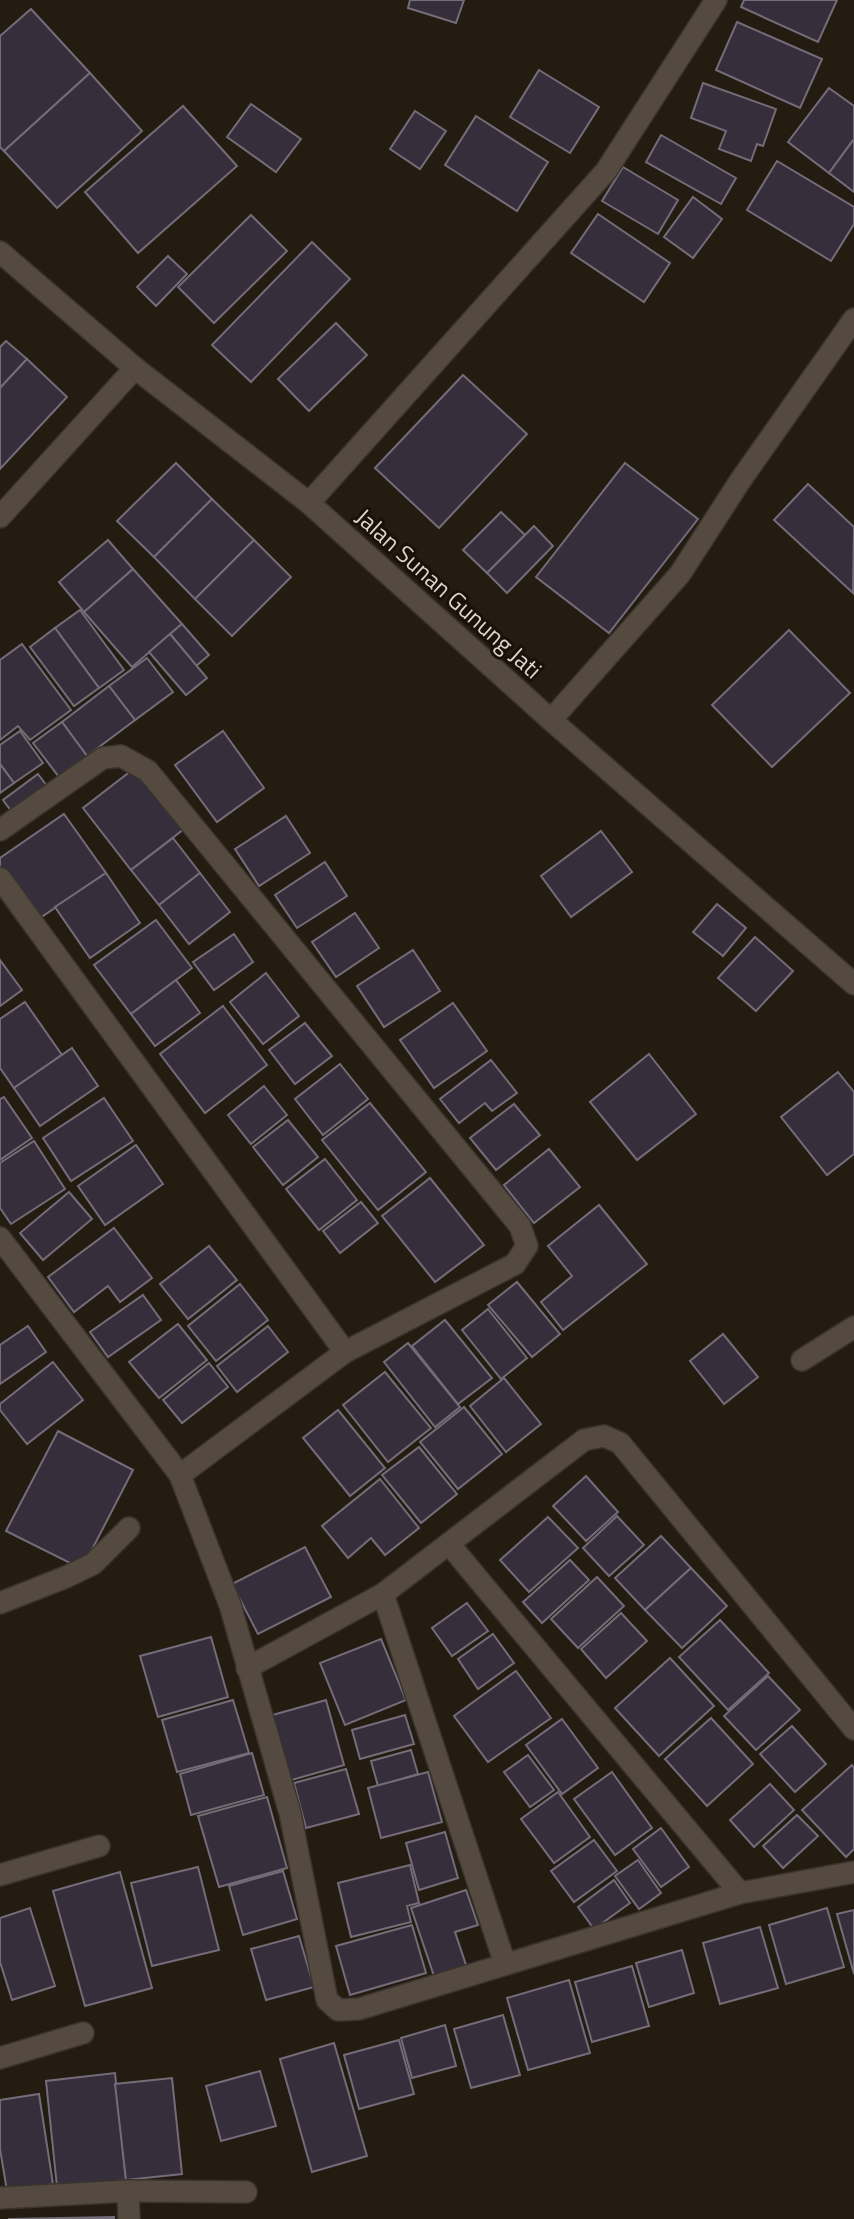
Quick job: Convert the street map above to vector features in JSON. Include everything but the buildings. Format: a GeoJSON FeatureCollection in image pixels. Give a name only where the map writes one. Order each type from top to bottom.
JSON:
{"type":"FeatureCollection","features":[{"type":"Feature","properties":{"kind":"street"},"geometry":{"type":"LineString","coordinates":[[309,503],[606,172],[716,0]]}},
{"type":"Feature","properties":{"kind":"street","name":"Jalan Sunan Gunung Jati"},"geometry":{"type":"LineString","coordinates":[[0,252],[135,368],[309,503],[551,720],[854,984]]}},
{"type":"Feature","properties":{"kind":"street"},"geometry":{"type":"LineString","coordinates":[[551,720],[680,574],[740,481],[854,319]]}},
{"type":"Feature","properties":{"kind":"street"},"geometry":{"type":"LineString","coordinates":[[0,517],[135,368]]}},
{"type":"Feature","properties":{"kind":"street"},"geometry":{"type":"LineString","coordinates":[[0,830],[103,758],[121,756],[148,771],[520,1226],[527,1246],[515,1264],[345,1352],[180,1475]]}},
{"type":"Feature","properties":{"kind":"street"},"geometry":{"type":"LineString","coordinates":[[3,888],[345,1352]]}},
{"type":"Feature","properties":{"kind":"street"},"geometry":{"type":"LineString","coordinates":[[0,1238],[180,1475],[230,1605],[290,1813],[327,2000],[338,2010],[359,2009],[740,1893],[854,1872]]}},
{"type":"Feature","properties":{"kind":"street"},"geometry":{"type":"LineString","coordinates":[[802,1360],[854,1327]]}},
{"type":"Feature","properties":{"kind":"street"},"geometry":{"type":"LineString","coordinates":[[247,1668],[383,1594],[584,1440],[604,1436],[620,1443],[854,1729]]}},
{"type":"Feature","properties":{"kind":"street"},"geometry":{"type":"LineString","coordinates":[[0,1603],[93,1564],[129,1528]]}},
{"type":"Feature","properties":{"kind":"street"},"geometry":{"type":"LineString","coordinates":[[449,1544],[740,1893]]}},
{"type":"Feature","properties":{"kind":"street"},"geometry":{"type":"LineString","coordinates":[[383,1594],[505,1964]]}},
{"type":"Feature","properties":{"kind":"street"},"geometry":{"type":"LineString","coordinates":[[0,1875],[99,1846]]}},
{"type":"Feature","properties":{"kind":"street"},"geometry":{"type":"LineString","coordinates":[[0,2057],[83,2033]]}},
{"type":"Feature","properties":{"kind":"street"},"geometry":{"type":"LineString","coordinates":[[128,2191],[129,2219]]}},
{"type":"Feature","properties":{"kind":"street"},"geometry":{"type":"LineString","coordinates":[[0,2198],[128,2191],[246,2192]]}}]}
